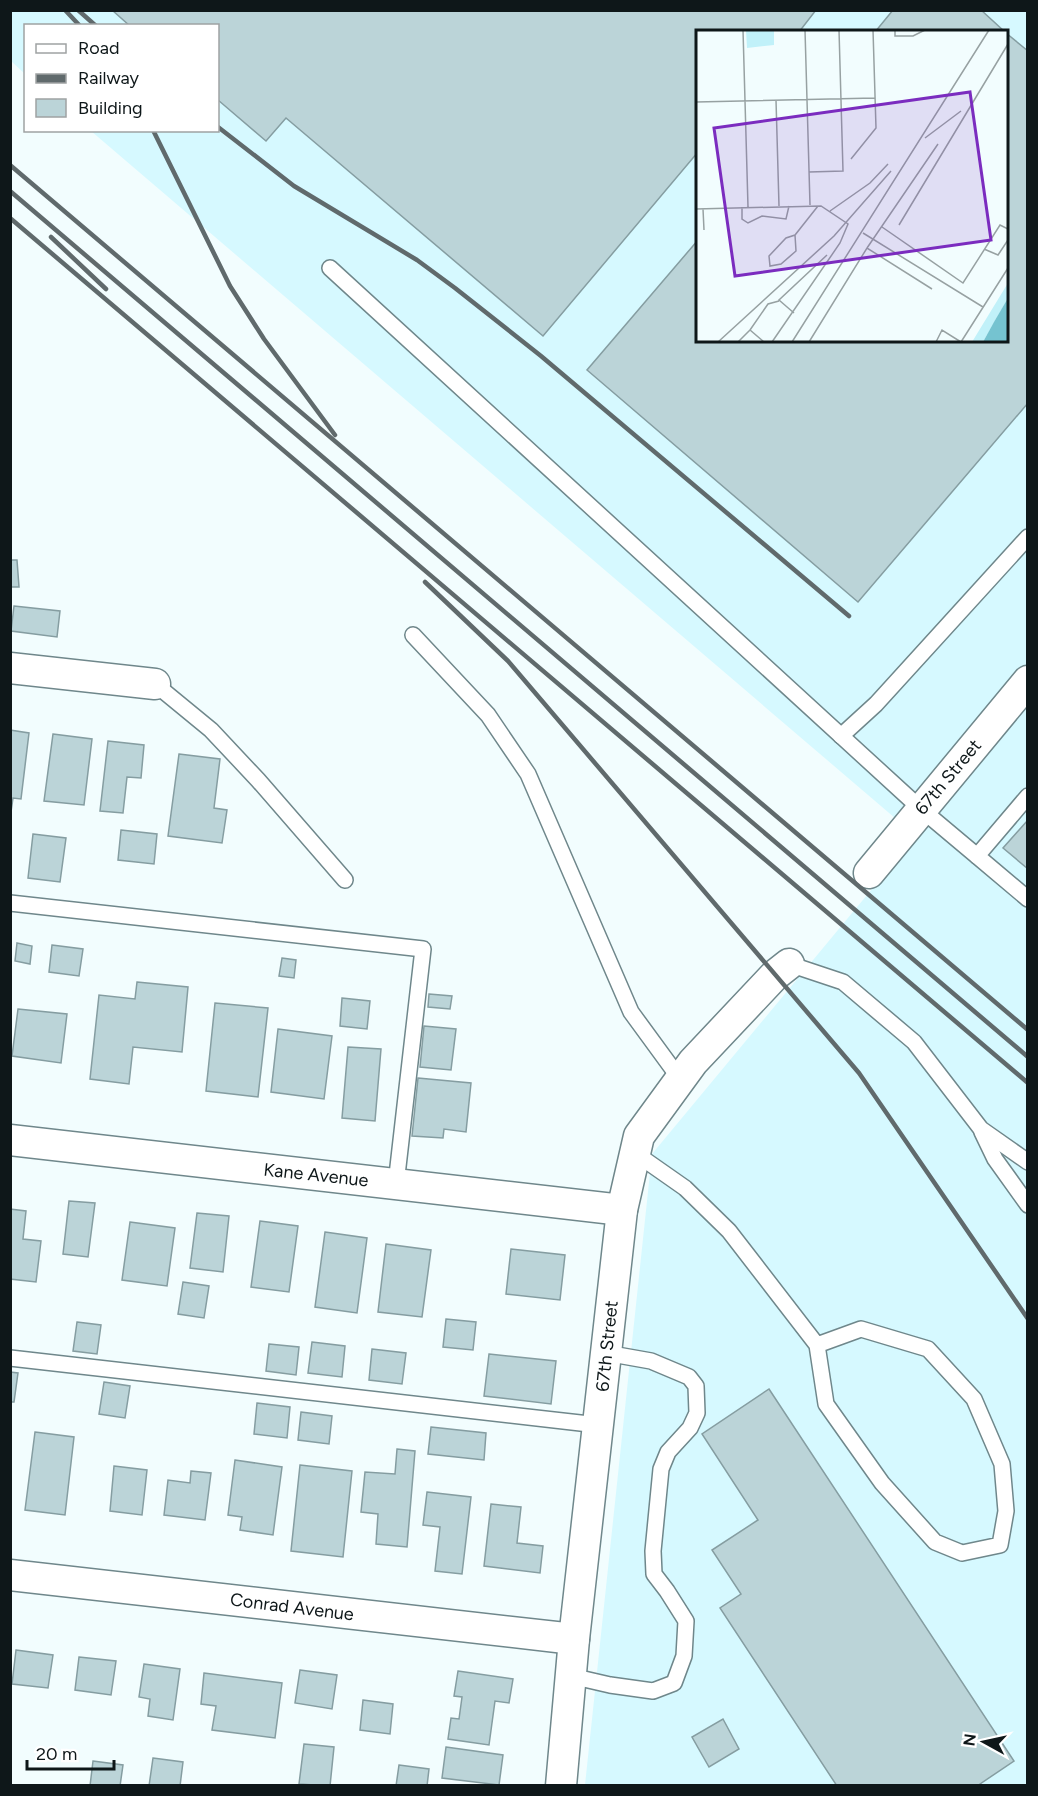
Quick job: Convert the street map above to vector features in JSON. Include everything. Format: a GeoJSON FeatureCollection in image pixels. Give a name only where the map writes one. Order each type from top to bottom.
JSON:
{"type":"FeatureCollection","features":[{"type":"Feature","properties":{"kind":"street"},"geometry":{"type":"LineString","coordinates":[[10,668],[155,684]]}},
{"type":"Feature","properties":{"kind":"street","name":"67th Street"},"geometry":{"type":"LineString","coordinates":[[869,873],[1028,681]]}},
{"type":"Feature","properties":{"kind":"street","name":"67th Street"},"geometry":{"type":"LineString","coordinates":[[561,1785],[574,1639],[622,1210],[639,1136],[693,1062],[775,975],[789,964]]}},
{"type":"Feature","properties":{"kind":"street","name":"Kane Avenue"},"geometry":{"type":"LineString","coordinates":[[10,1140],[622,1210]]}},
{"type":"Feature","properties":{"kind":"street","name":"Conrad Avenue"},"geometry":{"type":"LineString","coordinates":[[10,1575],[574,1639]]}},
{"type":"Feature","properties":{"kind":"lane"},"geometry":{"type":"LineString","coordinates":[[330,268],[921,809],[1028,899]]}},
{"type":"Feature","properties":{"kind":"lane"},"geometry":{"type":"LineString","coordinates":[[841,736],[876,704],[1028,537]]}},
{"type":"Feature","properties":{"kind":"lane"},"geometry":{"type":"LineString","coordinates":[[412,635],[488,715],[528,774],[631,1012],[680,1079]]}},
{"type":"Feature","properties":{"kind":"lane"},"geometry":{"type":"LineString","coordinates":[[155,684],[211,730],[345,880]]}},
{"type":"Feature","properties":{"kind":"lane"},"geometry":{"type":"LineString","coordinates":[[977,856],[1028,796]]}},
{"type":"Feature","properties":{"kind":"lane"},"geometry":{"type":"LineString","coordinates":[[10,903],[423,950],[396,1184]]}},
{"type":"Feature","properties":{"kind":"lane"},"geometry":{"type":"LineString","coordinates":[[789,964],[843,982],[914,1042],[981,1129],[995,1159],[1028,1205]]}},
{"type":"Feature","properties":{"kind":"lane"},"geometry":{"type":"LineString","coordinates":[[981,1129],[1028,1162]]}},
{"type":"Feature","properties":{"kind":"lane"},"geometry":{"type":"LineString","coordinates":[[635,1153],[685,1188],[729,1231],[817,1345],[826,1404],[882,1483],[935,1542],[962,1553],[1000,1545],[1006,1511],[1002,1464],[974,1399],[928,1349],[861,1329],[817,1345]]}},
{"type":"Feature","properties":{"kind":"lane"},"geometry":{"type":"LineString","coordinates":[[571,1676],[610,1685],[653,1691],[674,1683],[684,1656],[686,1621],[654,1574],[652,1551],[661,1469],[668,1452],[690,1428],[697,1413],[696,1386],[689,1377],[651,1361],[606,1353]]}},
{"type":"Feature","properties":{"kind":"lane"},"geometry":{"type":"LineString","coordinates":[[10,1358],[598,1425]]}},
{"type":"Feature","properties":{"kind":"shaded area"},"geometry":{"type":"Polygon","coordinates":[[[11,11],[1027,11],[1027,1785],[585,1785],[652,1154],[916,836],[92,132],[219,132],[219,24],[24,24],[24,73],[11,61],[11,11]]]}},
{"type":"Feature","properties":{"kind":"building"},"geometry":{"type":"Polygon","coordinates":[[[112,10],[816,10],[801,30],[696,30],[696,154],[543,336],[286,118],[266,141],[219,101],[219,24],[128,24],[112,10]]]}},
{"type":"Feature","properties":{"kind":"building"},"geometry":{"type":"Polygon","coordinates":[[[893,10],[981,10],[1003,30],[877,30],[893,10]]]}},
{"type":"Feature","properties":{"kind":"building"},"geometry":{"type":"Polygon","coordinates":[[[1008,35],[1028,51],[1028,403],[858,602],[587,370],[696,242],[696,342],[1008,342],[1008,35]]]}},
{"type":"Feature","properties":{"kind":"building"},"geometry":{"type":"Polygon","coordinates":[[[10,560],[17,560],[19,587],[10,587],[10,560]]]}},
{"type":"Feature","properties":{"kind":"building"},"geometry":{"type":"Polygon","coordinates":[[[14,606],[60,611],[57,637],[11,631],[14,606]]]}},
{"type":"Feature","properties":{"kind":"building"},"geometry":{"type":"Polygon","coordinates":[[[10,730],[29,733],[21,799],[13,798],[10,819],[10,730]]]}},
{"type":"Feature","properties":{"kind":"building"},"geometry":{"type":"Polygon","coordinates":[[[53,734],[92,739],[84,805],[44,801],[53,734]]]}},
{"type":"Feature","properties":{"kind":"building"},"geometry":{"type":"Polygon","coordinates":[[[108,741],[144,745],[141,778],[127,777],[123,813],[100,811],[108,741]]]}},
{"type":"Feature","properties":{"kind":"building"},"geometry":{"type":"Polygon","coordinates":[[[179,754],[220,759],[214,808],[227,810],[222,843],[168,836],[179,754]]]}},
{"type":"Feature","properties":{"kind":"building"},"geometry":{"type":"Polygon","coordinates":[[[1028,820],[1028,869],[1003,848],[1028,820]]]}},
{"type":"Feature","properties":{"kind":"building"},"geometry":{"type":"Polygon","coordinates":[[[121,830],[157,834],[154,864],[118,860],[121,830]]]}},
{"type":"Feature","properties":{"kind":"building"},"geometry":{"type":"Polygon","coordinates":[[[33,834],[66,838],[60,882],[28,878],[33,834]]]}},
{"type":"Feature","properties":{"kind":"building"},"geometry":{"type":"Polygon","coordinates":[[[17,943],[32,946],[30,964],[15,961],[17,943]]]}},
{"type":"Feature","properties":{"kind":"building"},"geometry":{"type":"Polygon","coordinates":[[[52,945],[83,949],[79,976],[49,972],[52,945]]]}},
{"type":"Feature","properties":{"kind":"building"},"geometry":{"type":"Polygon","coordinates":[[[282,958],[296,960],[294,978],[279,976],[282,958]]]}},
{"type":"Feature","properties":{"kind":"building"},"geometry":{"type":"Polygon","coordinates":[[[137,982],[188,987],[182,1052],[133,1047],[129,1084],[90,1079],[99,995],[135,999],[137,982]]]}},
{"type":"Feature","properties":{"kind":"building"},"geometry":{"type":"Polygon","coordinates":[[[429,994],[452,996],[450,1009],[428,1007],[429,994]]]}},
{"type":"Feature","properties":{"kind":"building"},"geometry":{"type":"Polygon","coordinates":[[[342,998],[370,1001],[367,1029],[340,1026],[342,998]]]}},
{"type":"Feature","properties":{"kind":"building"},"geometry":{"type":"Polygon","coordinates":[[[215,1003],[268,1008],[258,1097],[206,1091],[215,1003]]]}},
{"type":"Feature","properties":{"kind":"building"},"geometry":{"type":"Polygon","coordinates":[[[18,1009],[67,1014],[61,1063],[12,1056],[18,1009]]]}},
{"type":"Feature","properties":{"kind":"building"},"geometry":{"type":"Polygon","coordinates":[[[424,1026],[456,1029],[451,1070],[420,1067],[424,1026]]]}},
{"type":"Feature","properties":{"kind":"building"},"geometry":{"type":"Polygon","coordinates":[[[278,1029],[332,1036],[324,1099],[271,1092],[278,1029]]]}},
{"type":"Feature","properties":{"kind":"building"},"geometry":{"type":"Polygon","coordinates":[[[348,1047],[381,1049],[375,1121],[342,1118],[348,1047]]]}},
{"type":"Feature","properties":{"kind":"building"},"geometry":{"type":"Polygon","coordinates":[[[418,1078],[471,1083],[466,1132],[444,1129],[443,1138],[412,1136],[418,1078]]]}},
{"type":"Feature","properties":{"kind":"building"},"geometry":{"type":"Polygon","coordinates":[[[69,1201],[95,1203],[88,1257],[63,1254],[69,1201]]]}},
{"type":"Feature","properties":{"kind":"building"},"geometry":{"type":"Polygon","coordinates":[[[10,1209],[26,1211],[23,1239],[41,1241],[36,1282],[10,1279],[10,1209]]]}},
{"type":"Feature","properties":{"kind":"building"},"geometry":{"type":"Polygon","coordinates":[[[197,1213],[229,1216],[223,1272],[190,1268],[197,1213]]]}},
{"type":"Feature","properties":{"kind":"building"},"geometry":{"type":"Polygon","coordinates":[[[260,1221],[298,1226],[289,1292],[251,1287],[260,1221]]]}},
{"type":"Feature","properties":{"kind":"building"},"geometry":{"type":"Polygon","coordinates":[[[130,1222],[175,1228],[167,1286],[122,1280],[130,1222]]]}},
{"type":"Feature","properties":{"kind":"building"},"geometry":{"type":"Polygon","coordinates":[[[325,1232],[367,1238],[357,1313],[315,1307],[325,1232]]]}},
{"type":"Feature","properties":{"kind":"building"},"geometry":{"type":"Polygon","coordinates":[[[386,1244],[431,1250],[422,1317],[378,1312],[386,1244]]]}},
{"type":"Feature","properties":{"kind":"building"},"geometry":{"type":"Polygon","coordinates":[[[511,1249],[565,1255],[560,1300],[506,1294],[511,1249]]]}},
{"type":"Feature","properties":{"kind":"building"},"geometry":{"type":"Polygon","coordinates":[[[183,1282],[209,1286],[204,1318],[178,1314],[183,1282]]]}},
{"type":"Feature","properties":{"kind":"building"},"geometry":{"type":"Polygon","coordinates":[[[446,1319],[476,1322],[473,1350],[443,1347],[446,1319]]]}},
{"type":"Feature","properties":{"kind":"building"},"geometry":{"type":"Polygon","coordinates":[[[77,1322],[101,1325],[97,1354],[73,1351],[77,1322]]]}},
{"type":"Feature","properties":{"kind":"building"},"geometry":{"type":"Polygon","coordinates":[[[312,1342],[345,1346],[342,1377],[308,1373],[312,1342]]]}},
{"type":"Feature","properties":{"kind":"building"},"geometry":{"type":"Polygon","coordinates":[[[269,1344],[299,1347],[296,1375],[266,1371],[269,1344]]]}},
{"type":"Feature","properties":{"kind":"building"},"geometry":{"type":"Polygon","coordinates":[[[372,1349],[406,1353],[402,1384],[369,1380],[372,1349]]]}},
{"type":"Feature","properties":{"kind":"building"},"geometry":{"type":"Polygon","coordinates":[[[489,1354],[556,1361],[551,1404],[484,1396],[489,1354]]]}},
{"type":"Feature","properties":{"kind":"building"},"geometry":{"type":"Polygon","coordinates":[[[10,1372],[18,1373],[14,1402],[10,1402],[10,1372]]]}},
{"type":"Feature","properties":{"kind":"building"},"geometry":{"type":"Polygon","coordinates":[[[104,1382],[130,1386],[125,1418],[99,1414],[104,1382]]]}},
{"type":"Feature","properties":{"kind":"building"},"geometry":{"type":"Polygon","coordinates":[[[769,1389],[1014,1761],[977,1786],[837,1786],[720,1608],[741,1594],[712,1550],[758,1520],[702,1434],[769,1389]]]}},
{"type":"Feature","properties":{"kind":"building"},"geometry":{"type":"Polygon","coordinates":[[[257,1403],[290,1407],[287,1438],[254,1434],[257,1403]]]}},
{"type":"Feature","properties":{"kind":"building"},"geometry":{"type":"Polygon","coordinates":[[[301,1412],[332,1416],[329,1444],[298,1440],[301,1412]]]}},
{"type":"Feature","properties":{"kind":"building"},"geometry":{"type":"Polygon","coordinates":[[[431,1427],[486,1433],[484,1460],[428,1454],[431,1427]]]}},
{"type":"Feature","properties":{"kind":"building"},"geometry":{"type":"Polygon","coordinates":[[[35,1432],[74,1437],[65,1515],[25,1510],[35,1432]]]}},
{"type":"Feature","properties":{"kind":"building"},"geometry":{"type":"Polygon","coordinates":[[[397,1449],[415,1451],[407,1547],[376,1544],[378,1514],[361,1512],[365,1472],[395,1474],[397,1449]]]}},
{"type":"Feature","properties":{"kind":"building"},"geometry":{"type":"Polygon","coordinates":[[[235,1460],[282,1467],[273,1535],[240,1530],[242,1517],[228,1515],[235,1460]]]}},
{"type":"Feature","properties":{"kind":"building"},"geometry":{"type":"Polygon","coordinates":[[[300,1465],[352,1471],[343,1557],[291,1551],[300,1465]]]}},
{"type":"Feature","properties":{"kind":"building"},"geometry":{"type":"Polygon","coordinates":[[[114,1466],[147,1470],[142,1515],[110,1511],[114,1466]]]}},
{"type":"Feature","properties":{"kind":"building"},"geometry":{"type":"Polygon","coordinates":[[[191,1471],[211,1473],[205,1520],[164,1515],[168,1480],[190,1483],[191,1471]]]}},
{"type":"Feature","properties":{"kind":"building"},"geometry":{"type":"Polygon","coordinates":[[[427,1492],[471,1497],[462,1574],[435,1571],[440,1527],[423,1525],[427,1492]]]}},
{"type":"Feature","properties":{"kind":"building"},"geometry":{"type":"Polygon","coordinates":[[[491,1504],[521,1507],[517,1543],[543,1546],[540,1573],[484,1566],[491,1504]]]}},
{"type":"Feature","properties":{"kind":"building"},"geometry":{"type":"Polygon","coordinates":[[[16,1650],[53,1655],[48,1688],[12,1684],[16,1650]]]}},
{"type":"Feature","properties":{"kind":"building"},"geometry":{"type":"Polygon","coordinates":[[[79,1657],[116,1661],[111,1695],[75,1690],[79,1657]]]}},
{"type":"Feature","properties":{"kind":"building"},"geometry":{"type":"Polygon","coordinates":[[[144,1664],[180,1669],[173,1720],[148,1716],[150,1699],[139,1697],[144,1664]]]}},
{"type":"Feature","properties":{"kind":"building"},"geometry":{"type":"Polygon","coordinates":[[[300,1670],[337,1675],[332,1709],[295,1703],[300,1670]]]}},
{"type":"Feature","properties":{"kind":"building"},"geometry":{"type":"Polygon","coordinates":[[[458,1671],[513,1679],[509,1703],[495,1701],[489,1745],[448,1739],[451,1718],[459,1719],[462,1697],[454,1696],[458,1671]]]}},
{"type":"Feature","properties":{"kind":"building"},"geometry":{"type":"Polygon","coordinates":[[[204,1673],[282,1683],[275,1738],[212,1730],[216,1706],[201,1704],[204,1673]]]}},
{"type":"Feature","properties":{"kind":"building"},"geometry":{"type":"Polygon","coordinates":[[[363,1700],[393,1704],[390,1734],[360,1730],[363,1700]]]}},
{"type":"Feature","properties":{"kind":"building"},"geometry":{"type":"Polygon","coordinates":[[[723,1719],[739,1749],[709,1767],[692,1737],[723,1719]]]}},
{"type":"Feature","properties":{"kind":"building"},"geometry":{"type":"Polygon","coordinates":[[[304,1744],[334,1747],[330,1786],[299,1784],[304,1744]]]}},
{"type":"Feature","properties":{"kind":"building"},"geometry":{"type":"Polygon","coordinates":[[[446,1747],[503,1755],[499,1785],[442,1778],[446,1747]]]}},
{"type":"Feature","properties":{"kind":"building"},"geometry":{"type":"Polygon","coordinates":[[[153,1758],[183,1762],[180,1786],[149,1786],[153,1758]]]}},
{"type":"Feature","properties":{"kind":"building"},"geometry":{"type":"Polygon","coordinates":[[[93,1761],[123,1765],[120,1786],[90,1786],[93,1761]]]}},
{"type":"Feature","properties":{"kind":"building"},"geometry":{"type":"Polygon","coordinates":[[[399,1765],[429,1769],[427,1786],[396,1786],[399,1765]]]}},
{"type":"Feature","properties":{"kind":"railway"},"geometry":{"type":"LineString","coordinates":[[65,10],[78,24]]}},
{"type":"Feature","properties":{"kind":"railway"},"geometry":{"type":"LineString","coordinates":[[78,10],[94,24]]}},
{"type":"Feature","properties":{"kind":"railway"},"geometry":{"type":"LineString","coordinates":[[219,128],[294,186],[417,260],[455,288],[541,356],[849,616]]}},
{"type":"Feature","properties":{"kind":"railway"},"geometry":{"type":"LineString","coordinates":[[154,132],[230,286],[264,339],[335,435]]}},
{"type":"Feature","properties":{"kind":"railway"},"geometry":{"type":"LineString","coordinates":[[10,165],[1028,1030]]}},
{"type":"Feature","properties":{"kind":"railway"},"geometry":{"type":"LineString","coordinates":[[10,191],[1028,1057]]}},
{"type":"Feature","properties":{"kind":"railway"},"geometry":{"type":"LineString","coordinates":[[10,218],[1028,1083]]}},
{"type":"Feature","properties":{"kind":"railway"},"geometry":{"type":"LineString","coordinates":[[51,237],[106,289]]}},
{"type":"Feature","properties":{"kind":"railway"},"geometry":{"type":"LineString","coordinates":[[425,582],[508,661],[859,1073],[1028,1319]]}}]}
